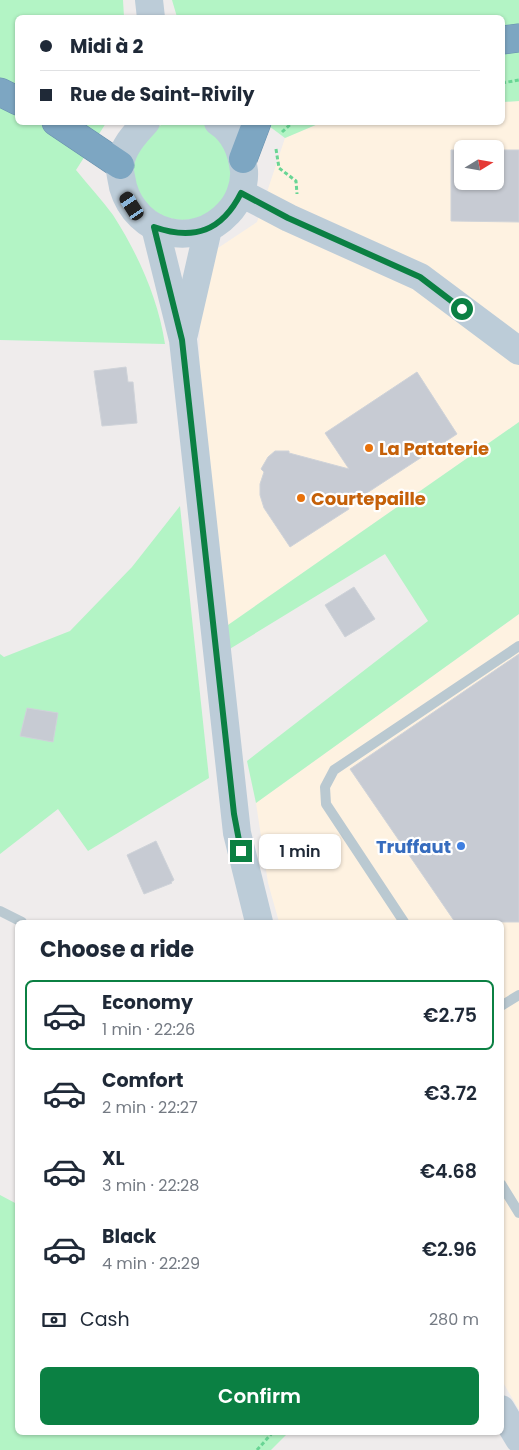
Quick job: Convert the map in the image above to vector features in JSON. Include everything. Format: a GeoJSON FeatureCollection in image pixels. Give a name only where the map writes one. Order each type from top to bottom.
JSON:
{"type":"FeatureCollection","features":[{"type":"Feature","properties":{"kind":"highway"},"geometry":{"type":"LineString","coordinates":[[505,40],[519,38]]}},
{"type":"Feature","properties":{"kind":"highway"},"geometry":{"type":"LineString","coordinates":[[0,92],[15,100]]}},
{"type":"Feature","properties":{"kind":"highway"},"geometry":{"type":"LineString","coordinates":[[60,125],[120,165]]}},
{"type":"Feature","properties":{"kind":"highway"},"geometry":{"type":"LineString","coordinates":[[243,159],[268,128]]}},
{"type":"Feature","properties":{"kind":"street"},"geometry":{"type":"LineString","coordinates":[[149,0],[151,15]]}},
{"type":"Feature","properties":{"kind":"street"},"geometry":{"type":"LineString","coordinates":[[137,127],[126,147],[120,165],[126,197],[138,215],[154,227],[172,233],[190,234],[208,229],[222,220],[233,208],[241,193],[244,176],[243,159],[236,141],[222,125]]}},
{"type":"Feature","properties":{"kind":"street"},"geometry":{"type":"LineString","coordinates":[[241,193],[288,218],[420,277],[519,351]]}},
{"type":"Feature","properties":{"kind":"street"},"geometry":{"type":"LineString","coordinates":[[154,227],[182,340],[237,833],[259,920]]}},
{"type":"Feature","properties":{"kind":"street"},"geometry":{"type":"LineString","coordinates":[[182,340],[208,229]]}},
{"type":"Feature","properties":{"kind":"street"},"geometry":{"type":"LineString","coordinates":[[504,1414],[519,1439]]}},
{"type":"Feature","properties":{"kind":"lane"},"geometry":{"type":"LineString","coordinates":[[403,920],[326,804],[325,787],[334,770],[519,646]]}},
{"type":"Feature","properties":{"kind":"lane"},"geometry":{"type":"LineString","coordinates":[[0,911],[18,920]]}},
{"type":"Feature","properties":{"kind":"lane"},"geometry":{"type":"LineString","coordinates":[[504,1004],[519,995]]}},
{"type":"Feature","properties":{"kind":"lane"},"geometry":{"type":"LineString","coordinates":[[504,1189],[519,1214]]}},
{"type":"Feature","properties":{"kind":"path"},"geometry":{"type":"LineString","coordinates":[[505,82],[519,80]]}},
{"type":"Feature","properties":{"kind":"path"},"geometry":{"type":"LineString","coordinates":[[268,128],[280,125]]}},
{"type":"Feature","properties":{"kind":"path"},"geometry":{"type":"LineString","coordinates":[[277,142],[276,150],[279,168],[296,181],[298,192],[288,218]]}},
{"type":"Feature","properties":{"kind":"path"},"geometry":{"type":"LineString","coordinates":[[257,1450],[270,1435]]}},
{"type":"Feature","properties":{"kind":"shaded area"},"geometry":{"type":"Polygon","coordinates":[[[519,101],[519,422],[228,625],[199,397],[200,303],[215,250],[257,222],[285,138],[316,125],[505,125],[505,102],[519,101]]]}},
{"type":"Feature","properties":{"kind":"shaded area"},"geometry":{"type":"Polygon","coordinates":[[[519,614],[519,1410],[504,1384],[504,920],[278,920],[268,883],[256,803],[519,614]]]}},
{"type":"Feature","properties":{"kind":"green space"},"geometry":{"type":"Polygon","coordinates":[[[0,0],[123,0],[124,15],[15,15],[15,125],[105,125],[76,170],[113,215],[131,245],[152,293],[165,344],[0,340],[0,0]]]}},
{"type":"Feature","properties":{"kind":"green space"},"geometry":{"type":"Polygon","coordinates":[[[172,0],[519,0],[519,101],[505,102],[505,15],[176,15],[172,0]]]}},
{"type":"Feature","properties":{"kind":"green space"},"geometry":{"type":"Polygon","coordinates":[[[162,125],[204,125],[211,129],[224,142],[232,160],[232,180],[224,198],[211,211],[193,219],[173,219],[155,211],[142,198],[134,180],[134,160],[137,151],[148,135],[162,125]]]}},
{"type":"Feature","properties":{"kind":"green space"},"geometry":{"type":"Polygon","coordinates":[[[268,125],[316,125],[285,138],[268,125]]]}},
{"type":"Feature","properties":{"kind":"green space"},"geometry":{"type":"Polygon","coordinates":[[[519,422],[519,614],[256,803],[247,761],[428,621],[385,554],[228,650],[228,625],[519,422]]]}},
{"type":"Feature","properties":{"kind":"green space"},"geometry":{"type":"Polygon","coordinates":[[[180,506],[209,778],[88,851],[58,809],[0,854],[0,654],[4,657],[70,631],[132,567],[180,506]]]}},
{"type":"Feature","properties":{"kind":"green space"},"geometry":{"type":"Polygon","coordinates":[[[0,1195],[15,1203],[15,1435],[286,1435],[271,1450],[0,1450],[0,1195]]]}},
{"type":"Feature","properties":{"kind":"building"},"geometry":{"type":"Polygon","coordinates":[[[451,150],[454,150],[454,190],[504,190],[504,150],[519,150],[519,222],[451,221],[451,150]]]}},
{"type":"Feature","properties":{"kind":"building"},"geometry":{"type":"Polygon","coordinates":[[[126,367],[128,382],[133,382],[137,423],[102,426],[94,371],[126,367]]]}},
{"type":"Feature","properties":{"kind":"building"},"geometry":{"type":"Polygon","coordinates":[[[417,372],[457,434],[347,506],[349,509],[290,547],[264,508],[260,495],[260,484],[264,472],[261,469],[268,457],[275,451],[289,451],[289,453],[349,469],[325,433],[417,372]]]}},
{"type":"Feature","properties":{"kind":"building"},"geometry":{"type":"Polygon","coordinates":[[[354,587],[375,619],[345,637],[325,605],[354,587]]]}},
{"type":"Feature","properties":{"kind":"building","name":"Truffaut"},"geometry":{"type":"Polygon","coordinates":[[[519,654],[519,922],[504,922],[504,920],[454,920],[350,769],[519,654]]]}},
{"type":"Feature","properties":{"kind":"building"},"geometry":{"type":"Polygon","coordinates":[[[27,708],[58,713],[53,742],[20,736],[27,708]]]}},
{"type":"Feature","properties":{"kind":"building"},"geometry":{"type":"Polygon","coordinates":[[[156,841],[174,880],[172,883],[144,894],[127,855],[156,841]]]}},
{"type":"Feature","properties":{"kind":"place","name":"La Pataterie"},"geometry":{"type":"Point","coordinates":[369,448]}},
{"type":"Feature","properties":{"kind":"place","name":"Courtepaille"},"geometry":{"type":"Point","coordinates":[301,498]}},
{"type":"Feature","properties":{"kind":"place","name":"Truffaut"},"geometry":{"type":"Point","coordinates":[461,846]}},
{"type":"Feature","properties":{"kind":"route"},"geometry":{"type":"LineString","coordinates":[[241,851],[234,814],[182,340],[154,227],[172,233],[190,234],[208,229],[222,220],[233,208],[241,193],[288,218],[420,277],[462,309]]}}]}
